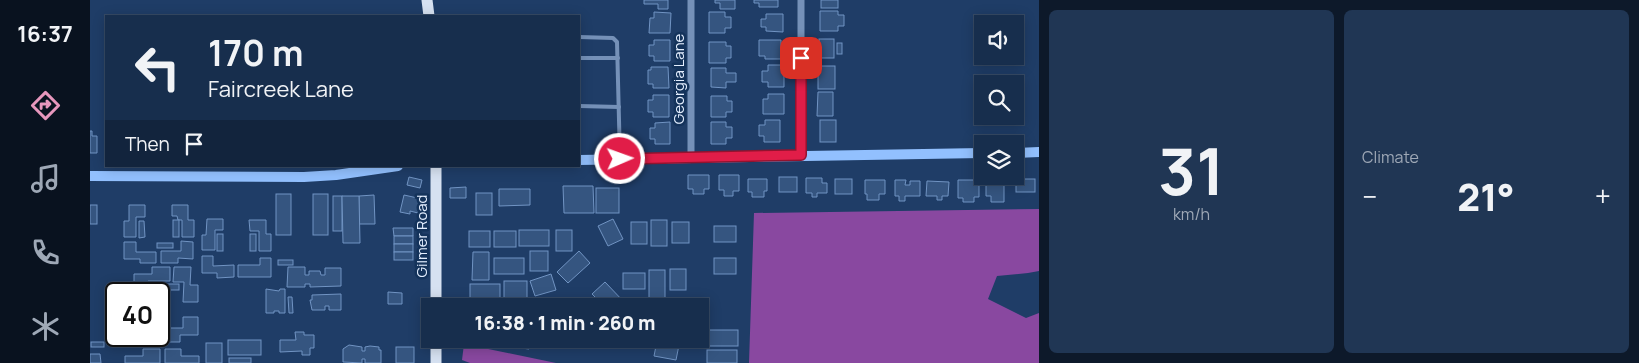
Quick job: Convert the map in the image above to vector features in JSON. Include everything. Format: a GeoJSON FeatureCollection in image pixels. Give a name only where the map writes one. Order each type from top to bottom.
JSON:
{"type":"FeatureCollection","features":[{"type":"Feature","properties":{"kind":"main road"},"geometry":{"type":"LineString","coordinates":[[426,0],[429,15]]}},
{"type":"Feature","properties":{"kind":"main road","name":"Gilmer Road"},"geometry":{"type":"LineString","coordinates":[[436,167],[436,298]]}},
{"type":"Feature","properties":{"kind":"main road"},"geometry":{"type":"LineString","coordinates":[[436,348],[436,363]]}},
{"type":"Feature","properties":{"kind":"street","name":"Georgia Lane"},"geometry":{"type":"LineString","coordinates":[[691,0],[691,157]]}},
{"type":"Feature","properties":{"kind":"street"},"geometry":{"type":"LineString","coordinates":[[801,0],[801,155]]}},
{"type":"Feature","properties":{"kind":"street"},"geometry":{"type":"LineString","coordinates":[[1024,153],[1039,152]]}},
{"type":"Feature","properties":{"kind":"street"},"geometry":{"type":"LineString","coordinates":[[580,160],[974,153]]}},
{"type":"Feature","properties":{"kind":"street"},"geometry":{"type":"LineString","coordinates":[[90,176],[304,177],[336,175],[391,167]]}},
{"type":"Feature","properties":{"kind":"lane"},"geometry":{"type":"LineString","coordinates":[[580,37],[613,38],[617,42],[620,159]]}},
{"type":"Feature","properties":{"kind":"lane"},"geometry":{"type":"LineString","coordinates":[[580,58],[618,58]]}},
{"type":"Feature","properties":{"kind":"lane"},"geometry":{"type":"LineString","coordinates":[[580,106],[619,107]]}},
{"type":"Feature","properties":{"kind":"shaded area"},"geometry":{"type":"Polygon","coordinates":[[[1039,209],[1039,271],[997,276],[988,299],[1026,318],[1039,313],[1039,363],[749,363],[754,213],[1039,209]]]}},
{"type":"Feature","properties":{"kind":"shaded area"},"geometry":{"type":"Polygon","coordinates":[[[464,348],[483,348],[556,363],[470,363],[462,360],[464,348]]]}},
{"type":"Feature","properties":{"kind":"building"},"geometry":{"type":"Polygon","coordinates":[[[644,0],[668,0],[668,9],[658,9],[658,4],[644,4],[644,0]]]}},
{"type":"Feature","properties":{"kind":"building"},"geometry":{"type":"Polygon","coordinates":[[[715,0],[735,0],[735,9],[720,9],[720,3],[715,3],[715,0]]]}},
{"type":"Feature","properties":{"kind":"building"},"geometry":{"type":"Polygon","coordinates":[[[754,0],[778,0],[778,7],[759,7],[759,3],[754,3],[754,0]]]}},
{"type":"Feature","properties":{"kind":"building"},"geometry":{"type":"Polygon","coordinates":[[[821,0],[838,0],[838,8],[821,8],[821,0]]]}},
{"type":"Feature","properties":{"kind":"building"},"geometry":{"type":"Polygon","coordinates":[[[820,11],[838,11],[838,15],[844,15],[844,26],[838,26],[838,31],[820,31],[820,11]]]}},
{"type":"Feature","properties":{"kind":"building"},"geometry":{"type":"Polygon","coordinates":[[[654,12],[671,13],[670,33],[649,33],[650,18],[654,18],[654,12]]]}},
{"type":"Feature","properties":{"kind":"building"},"geometry":{"type":"Polygon","coordinates":[[[709,12],[725,12],[725,17],[731,17],[731,28],[725,28],[725,33],[709,33],[709,12]]]}},
{"type":"Feature","properties":{"kind":"building"},"geometry":{"type":"Polygon","coordinates":[[[766,14],[783,14],[783,32],[766,31],[766,27],[761,27],[761,19],[766,19],[766,14]]]}},
{"type":"Feature","properties":{"kind":"building"},"geometry":{"type":"Polygon","coordinates":[[[819,39],[834,39],[834,58],[819,58],[819,39]]]}},
{"type":"Feature","properties":{"kind":"building"},"geometry":{"type":"Polygon","coordinates":[[[654,40],[670,40],[670,61],[654,61],[654,56],[649,56],[649,45],[654,45],[654,40]]]}},
{"type":"Feature","properties":{"kind":"building"},"geometry":{"type":"Polygon","coordinates":[[[759,40],[781,40],[781,59],[765,59],[765,56],[759,56],[759,40]]]}},
{"type":"Feature","properties":{"kind":"building"},"geometry":{"type":"Polygon","coordinates":[[[709,42],[726,42],[726,46],[731,46],[731,58],[726,58],[726,63],[709,63],[709,42]]]}},
{"type":"Feature","properties":{"kind":"building"},"geometry":{"type":"Polygon","coordinates":[[[837,43],[842,43],[842,54],[837,54],[837,43]]]}},
{"type":"Feature","properties":{"kind":"building"},"geometry":{"type":"Polygon","coordinates":[[[768,65],[784,65],[784,87],[768,87],[768,82],[762,82],[762,71],[768,71],[768,65]]]}},
{"type":"Feature","properties":{"kind":"building"},"geometry":{"type":"Polygon","coordinates":[[[818,66],[835,66],[835,89],[818,89],[818,66]]]}},
{"type":"Feature","properties":{"kind":"building"},"geometry":{"type":"Polygon","coordinates":[[[651,67],[668,67],[669,88],[653,88],[653,84],[648,84],[648,70],[651,70],[651,67]]]}},
{"type":"Feature","properties":{"kind":"building"},"geometry":{"type":"Polygon","coordinates":[[[711,68],[726,68],[726,73],[736,73],[736,82],[726,82],[726,88],[711,87],[711,68]]]}},
{"type":"Feature","properties":{"kind":"building"},"geometry":{"type":"Polygon","coordinates":[[[818,92],[833,92],[833,116],[817,116],[818,92]]]}},
{"type":"Feature","properties":{"kind":"building"},"geometry":{"type":"Polygon","coordinates":[[[768,94],[784,94],[784,114],[763,114],[763,99],[768,99],[768,94]]]}},
{"type":"Feature","properties":{"kind":"building"},"geometry":{"type":"Polygon","coordinates":[[[653,95],[669,95],[669,117],[653,117],[653,112],[648,112],[648,100],[653,100],[653,95]]]}},
{"type":"Feature","properties":{"kind":"building"},"geometry":{"type":"Polygon","coordinates":[[[711,96],[727,96],[727,101],[732,101],[732,112],[726,112],[726,117],[711,117],[711,96]]]}},
{"type":"Feature","properties":{"kind":"building"},"geometry":{"type":"Polygon","coordinates":[[[765,120],[780,120],[780,142],[764,142],[764,136],[759,136],[759,125],[765,125],[765,120]]]}},
{"type":"Feature","properties":{"kind":"building"},"geometry":{"type":"Polygon","coordinates":[[[820,120],[836,120],[836,142],[820,142],[820,120]]]}},
{"type":"Feature","properties":{"kind":"building"},"geometry":{"type":"Polygon","coordinates":[[[670,122],[670,144],[655,144],[655,139],[650,139],[650,128],[655,128],[655,123],[670,122]]]}},
{"type":"Feature","properties":{"kind":"building"},"geometry":{"type":"Polygon","coordinates":[[[711,122],[726,122],[726,127],[732,127],[732,138],[726,138],[726,144],[711,144],[711,122]]]}},
{"type":"Feature","properties":{"kind":"building"},"geometry":{"type":"Polygon","coordinates":[[[90,131],[92,131],[92,136],[97,136],[97,153],[90,153],[90,131]]]}},
{"type":"Feature","properties":{"kind":"building"},"geometry":{"type":"Polygon","coordinates":[[[688,175],[709,175],[709,189],[704,189],[704,194],[693,194],[693,189],[688,189],[688,175]]]}},
{"type":"Feature","properties":{"kind":"building"},"geometry":{"type":"Polygon","coordinates":[[[719,175],[739,175],[739,191],[733,191],[733,196],[724,196],[724,190],[719,190],[719,175]]]}},
{"type":"Feature","properties":{"kind":"building"},"geometry":{"type":"Polygon","coordinates":[[[409,177],[422,180],[420,188],[407,185],[409,177]]]}},
{"type":"Feature","properties":{"kind":"building"},"geometry":{"type":"Polygon","coordinates":[[[779,177],[797,177],[797,192],[779,192],[779,177]]]}},
{"type":"Feature","properties":{"kind":"building"},"geometry":{"type":"Polygon","coordinates":[[[806,178],[822,178],[822,183],[827,183],[827,193],[817,193],[817,197],[812,197],[812,193],[806,193],[806,178]]]}},
{"type":"Feature","properties":{"kind":"building"},"geometry":{"type":"Polygon","coordinates":[[[748,179],[767,179],[767,191],[764,191],[764,197],[752,197],[752,192],[748,192],[748,179]]]}},
{"type":"Feature","properties":{"kind":"building"},"geometry":{"type":"Polygon","coordinates":[[[835,179],[852,179],[852,194],[835,194],[835,179]]]}},
{"type":"Feature","properties":{"kind":"building"},"geometry":{"type":"Polygon","coordinates":[[[1024,179],[1035,179],[1035,192],[1016,192],[1016,185],[1024,185],[1024,179]]]}},
{"type":"Feature","properties":{"kind":"building"},"geometry":{"type":"Polygon","coordinates":[[[865,180],[885,180],[885,194],[879,194],[879,200],[867,200],[865,180]]]}},
{"type":"Feature","properties":{"kind":"building"},"geometry":{"type":"Polygon","coordinates":[[[895,180],[906,180],[905,185],[910,185],[910,181],[920,181],[920,196],[905,196],[905,201],[899,201],[899,196],[895,196],[895,180]]]}},
{"type":"Feature","properties":{"kind":"building"},"geometry":{"type":"Polygon","coordinates":[[[958,180],[974,180],[974,185],[979,185],[979,197],[974,197],[974,202],[963,202],[963,198],[958,198],[958,180]]]}},
{"type":"Feature","properties":{"kind":"building"},"geometry":{"type":"Polygon","coordinates":[[[927,181],[949,182],[948,196],[942,196],[942,200],[937,200],[937,196],[926,196],[927,181]]]}},
{"type":"Feature","properties":{"kind":"building"},"geometry":{"type":"Polygon","coordinates":[[[986,185],[1004,185],[1004,202],[991,202],[991,196],[986,196],[986,185]]]}},
{"type":"Feature","properties":{"kind":"building"},"geometry":{"type":"Polygon","coordinates":[[[563,186],[593,186],[594,213],[564,213],[563,186]]]}},
{"type":"Feature","properties":{"kind":"building"},"geometry":{"type":"Polygon","coordinates":[[[466,187],[466,198],[450,198],[450,188],[466,187]]]}},
{"type":"Feature","properties":{"kind":"building"},"geometry":{"type":"Polygon","coordinates":[[[596,188],[619,188],[619,213],[596,213],[596,188]]]}},
{"type":"Feature","properties":{"kind":"building"},"geometry":{"type":"Polygon","coordinates":[[[499,189],[530,189],[530,205],[499,206],[499,189]]]}},
{"type":"Feature","properties":{"kind":"building"},"geometry":{"type":"Polygon","coordinates":[[[476,193],[492,193],[492,215],[476,215],[476,193]]]}},
{"type":"Feature","properties":{"kind":"building"},"geometry":{"type":"Polygon","coordinates":[[[276,194],[291,194],[291,235],[276,235],[276,194]]]}},
{"type":"Feature","properties":{"kind":"building"},"geometry":{"type":"Polygon","coordinates":[[[313,194],[328,194],[328,235],[313,235],[313,194]]]}},
{"type":"Feature","properties":{"kind":"building"},"geometry":{"type":"Polygon","coordinates":[[[374,195],[375,224],[359,224],[359,196],[374,195]]]}},
{"type":"Feature","properties":{"kind":"building"},"geometry":{"type":"Polygon","coordinates":[[[404,195],[422,199],[418,213],[410,211],[410,214],[400,212],[404,195]]]}},
{"type":"Feature","properties":{"kind":"building"},"geometry":{"type":"Polygon","coordinates":[[[333,196],[342,196],[342,231],[333,231],[333,196]]]}},
{"type":"Feature","properties":{"kind":"building"},"geometry":{"type":"Polygon","coordinates":[[[342,196],[359,196],[360,243],[343,243],[342,196]]]}},
{"type":"Feature","properties":{"kind":"building"},"geometry":{"type":"Polygon","coordinates":[[[90,205],[97,205],[97,224],[90,224],[90,205]]]}},
{"type":"Feature","properties":{"kind":"building"},"geometry":{"type":"Polygon","coordinates":[[[129,205],[145,205],[145,217],[136,217],[136,237],[124,237],[124,221],[129,221],[129,205]]]}},
{"type":"Feature","properties":{"kind":"building"},"geometry":{"type":"Polygon","coordinates":[[[172,205],[188,205],[188,220],[194,220],[194,237],[182,237],[182,220],[178,220],[177,216],[172,216],[172,205]]]}},
{"type":"Feature","properties":{"kind":"building"},"geometry":{"type":"Polygon","coordinates":[[[207,219],[223,219],[223,230],[215,230],[215,250],[202,250],[202,235],[206,235],[207,219]]]}},
{"type":"Feature","properties":{"kind":"building"},"geometry":{"type":"Polygon","coordinates":[[[613,219],[623,239],[608,246],[598,226],[613,219]]]}},
{"type":"Feature","properties":{"kind":"building"},"geometry":{"type":"Polygon","coordinates":[[[173,220],[179,220],[179,237],[173,237],[173,220]]]}},
{"type":"Feature","properties":{"kind":"building"},"geometry":{"type":"Polygon","coordinates":[[[249,220],[266,220],[266,234],[271,234],[271,251],[259,251],[259,231],[250,231],[249,220]]]}},
{"type":"Feature","properties":{"kind":"building"},"geometry":{"type":"Polygon","coordinates":[[[651,220],[667,220],[667,246],[651,246],[651,220]]]}},
{"type":"Feature","properties":{"kind":"building"},"geometry":{"type":"Polygon","coordinates":[[[139,221],[144,221],[145,237],[139,238],[139,221]]]}},
{"type":"Feature","properties":{"kind":"building"},"geometry":{"type":"Polygon","coordinates":[[[631,222],[647,222],[647,244],[631,244],[631,222]]]}},
{"type":"Feature","properties":{"kind":"building"},"geometry":{"type":"Polygon","coordinates":[[[672,222],[689,222],[689,243],[672,243],[672,222]]]}},
{"type":"Feature","properties":{"kind":"building"},"geometry":{"type":"Polygon","coordinates":[[[714,226],[736,226],[736,242],[714,242],[714,226]]]}},
{"type":"Feature","properties":{"kind":"building"},"geometry":{"type":"Polygon","coordinates":[[[393,228],[413,228],[413,236],[394,236],[393,228]]]}},
{"type":"Feature","properties":{"kind":"building"},"geometry":{"type":"Polygon","coordinates":[[[519,230],[549,230],[549,246],[519,246],[519,230]]]}},
{"type":"Feature","properties":{"kind":"building"},"geometry":{"type":"Polygon","coordinates":[[[556,230],[572,230],[572,251],[556,251],[556,230]]]}},
{"type":"Feature","properties":{"kind":"building"},"geometry":{"type":"Polygon","coordinates":[[[469,231],[490,231],[490,247],[469,247],[469,231]]]}},
{"type":"Feature","properties":{"kind":"building"},"geometry":{"type":"Polygon","coordinates":[[[494,231],[516,231],[516,247],[494,247],[494,231]]]}},
{"type":"Feature","properties":{"kind":"building"},"geometry":{"type":"Polygon","coordinates":[[[217,234],[223,234],[223,251],[217,251],[217,234]]]}},
{"type":"Feature","properties":{"kind":"building"},"geometry":{"type":"Polygon","coordinates":[[[250,234],[256,234],[256,251],[250,251],[250,234]]]}},
{"type":"Feature","properties":{"kind":"building"},"geometry":{"type":"Polygon","coordinates":[[[394,236],[413,236],[413,244],[394,244],[394,236]]]}},
{"type":"Feature","properties":{"kind":"building"},"geometry":{"type":"Polygon","coordinates":[[[181,241],[193,242],[193,259],[178,258],[178,263],[161,263],[161,251],[181,251],[181,241]]]}},
{"type":"Feature","properties":{"kind":"building"},"geometry":{"type":"Polygon","coordinates":[[[124,242],[136,242],[136,252],[156,252],[156,263],[140,263],[140,259],[124,259],[124,242]]]}},
{"type":"Feature","properties":{"kind":"building"},"geometry":{"type":"Polygon","coordinates":[[[157,243],[173,243],[173,248],[157,248],[157,243]]]}},
{"type":"Feature","properties":{"kind":"building"},"geometry":{"type":"Polygon","coordinates":[[[394,244],[413,244],[413,252],[394,252],[394,244]]]}},
{"type":"Feature","properties":{"kind":"building"},"geometry":{"type":"Polygon","coordinates":[[[530,251],[548,251],[548,271],[530,271],[530,251]]]}},
{"type":"Feature","properties":{"kind":"building"},"geometry":{"type":"Polygon","coordinates":[[[579,251],[590,263],[568,283],[557,272],[579,251]]]}},
{"type":"Feature","properties":{"kind":"building"},"geometry":{"type":"Polygon","coordinates":[[[394,252],[413,252],[413,260],[394,260],[394,252]]]}},
{"type":"Feature","properties":{"kind":"building"},"geometry":{"type":"Polygon","coordinates":[[[473,252],[489,252],[489,280],[472,280],[473,252]]]}},
{"type":"Feature","properties":{"kind":"building"},"geometry":{"type":"Polygon","coordinates":[[[202,256],[213,256],[213,266],[234,265],[234,277],[217,278],[217,273],[202,273],[202,256]]]}},
{"type":"Feature","properties":{"kind":"building"},"geometry":{"type":"Polygon","coordinates":[[[260,258],[271,258],[271,277],[238,277],[238,265],[260,265],[260,258]]]}},
{"type":"Feature","properties":{"kind":"building"},"geometry":{"type":"Polygon","coordinates":[[[494,258],[524,258],[524,274],[494,274],[494,258]]]}},
{"type":"Feature","properties":{"kind":"building"},"geometry":{"type":"Polygon","coordinates":[[[714,258],[736,258],[736,274],[714,274],[714,258]]]}},
{"type":"Feature","properties":{"kind":"building"},"geometry":{"type":"Polygon","coordinates":[[[278,260],[293,260],[293,265],[278,265],[278,260]]]}},
{"type":"Feature","properties":{"kind":"building"},"geometry":{"type":"Polygon","coordinates":[[[152,267],[170,267],[170,281],[134,282],[134,274],[152,274],[152,267]]]}},
{"type":"Feature","properties":{"kind":"building"},"geometry":{"type":"Polygon","coordinates":[[[174,267],[191,267],[190,285],[198,285],[198,302],[183,302],[184,282],[173,282],[174,267]]]}},
{"type":"Feature","properties":{"kind":"building"},"geometry":{"type":"Polygon","coordinates":[[[288,267],[305,267],[305,275],[309,275],[309,271],[320,271],[321,275],[325,275],[325,268],[341,268],[341,286],[310,287],[310,284],[305,284],[305,287],[287,287],[288,267]]]}},
{"type":"Feature","properties":{"kind":"building"},"geometry":{"type":"Polygon","coordinates":[[[670,269],[686,269],[686,290],[670,290],[670,269]]]}},
{"type":"Feature","properties":{"kind":"building"},"geometry":{"type":"Polygon","coordinates":[[[649,270],[665,270],[665,298],[649,298],[649,270]]]}},
{"type":"Feature","properties":{"kind":"building"},"geometry":{"type":"Polygon","coordinates":[[[623,273],[645,273],[645,289],[623,289],[623,273]]]}},
{"type":"Feature","properties":{"kind":"building"},"geometry":{"type":"Polygon","coordinates":[[[551,274],[556,290],[535,296],[530,281],[551,274]]]}},
{"type":"Feature","properties":{"kind":"building"},"geometry":{"type":"Polygon","coordinates":[[[504,281],[527,281],[527,298],[504,298],[504,281]]]}},
{"type":"Feature","properties":{"kind":"building"},"geometry":{"type":"Polygon","coordinates":[[[605,282],[620,298],[596,298],[592,294],[605,282]]]}},
{"type":"Feature","properties":{"kind":"building"},"geometry":{"type":"Polygon","coordinates":[[[170,284],[179,284],[179,290],[170,290],[170,284]]]}},
{"type":"Feature","properties":{"kind":"building"},"geometry":{"type":"Polygon","coordinates":[[[470,284],[500,284],[500,298],[470,298],[470,284]]]}},
{"type":"Feature","properties":{"kind":"building"},"geometry":{"type":"Polygon","coordinates":[[[266,289],[279,291],[280,289],[285,289],[285,313],[274,311],[274,313],[266,313],[266,289]]]}},
{"type":"Feature","properties":{"kind":"building"},"geometry":{"type":"Polygon","coordinates":[[[388,292],[402,293],[402,304],[388,304],[388,292]]]}},
{"type":"Feature","properties":{"kind":"building"},"geometry":{"type":"Polygon","coordinates":[[[341,294],[341,310],[329,310],[329,306],[325,306],[325,310],[312,310],[310,300],[312,300],[312,295],[341,294]]]}},
{"type":"Feature","properties":{"kind":"building"},"geometry":{"type":"Polygon","coordinates":[[[288,297],[292,297],[293,313],[289,313],[288,297]]]}},
{"type":"Feature","properties":{"kind":"building"},"geometry":{"type":"Polygon","coordinates":[[[183,317],[198,317],[198,335],[180,335],[180,342],[170,342],[170,328],[183,328],[183,317]]]}},
{"type":"Feature","properties":{"kind":"building"},"geometry":{"type":"Polygon","coordinates":[[[709,330],[738,330],[738,346],[709,346],[709,330]]]}},
{"type":"Feature","properties":{"kind":"building"},"geometry":{"type":"Polygon","coordinates":[[[295,332],[304,332],[304,335],[314,335],[314,348],[310,348],[310,355],[302,355],[302,351],[280,352],[280,340],[296,340],[295,332]]]}},
{"type":"Feature","properties":{"kind":"building"},"geometry":{"type":"Polygon","coordinates":[[[228,340],[261,340],[261,355],[228,355],[228,340]]]}},
{"type":"Feature","properties":{"kind":"building"},"geometry":{"type":"Polygon","coordinates":[[[91,342],[104,342],[104,347],[91,347],[91,342]]]}},
{"type":"Feature","properties":{"kind":"building"},"geometry":{"type":"Polygon","coordinates":[[[206,343],[222,343],[222,363],[206,363],[206,343]]]}},
{"type":"Feature","properties":{"kind":"building"},"geometry":{"type":"Polygon","coordinates":[[[349,345],[362,347],[362,351],[365,351],[365,347],[379,347],[379,350],[381,350],[381,363],[365,363],[365,359],[362,359],[362,363],[343,362],[343,349],[349,345]]]}},
{"type":"Feature","properties":{"kind":"building"},"geometry":{"type":"Polygon","coordinates":[[[396,347],[414,347],[414,363],[396,363],[396,347]]]}},
{"type":"Feature","properties":{"kind":"building"},"geometry":{"type":"Polygon","coordinates":[[[656,348],[678,348],[676,360],[654,356],[656,348]]]}},
{"type":"Feature","properties":{"kind":"building"},"geometry":{"type":"Polygon","coordinates":[[[143,349],[160,349],[160,363],[125,363],[125,356],[143,356],[143,349]]]}},
{"type":"Feature","properties":{"kind":"building"},"geometry":{"type":"Polygon","coordinates":[[[165,349],[181,349],[181,356],[199,356],[199,363],[165,363],[165,349]]]}},
{"type":"Feature","properties":{"kind":"building"},"geometry":{"type":"Polygon","coordinates":[[[707,350],[737,350],[737,363],[707,363],[707,350]]]}},
{"type":"Feature","properties":{"kind":"building"},"geometry":{"type":"Polygon","coordinates":[[[90,354],[100,354],[101,363],[90,363],[90,354]]]}},
{"type":"Feature","properties":{"kind":"building"},"geometry":{"type":"Polygon","coordinates":[[[229,358],[251,358],[251,363],[229,363],[229,358]]]}},
{"type":"Feature","properties":{"kind":"route"},"geometry":{"type":"LineString","coordinates":[[620,159],[801,155],[801,58]]}}]}
